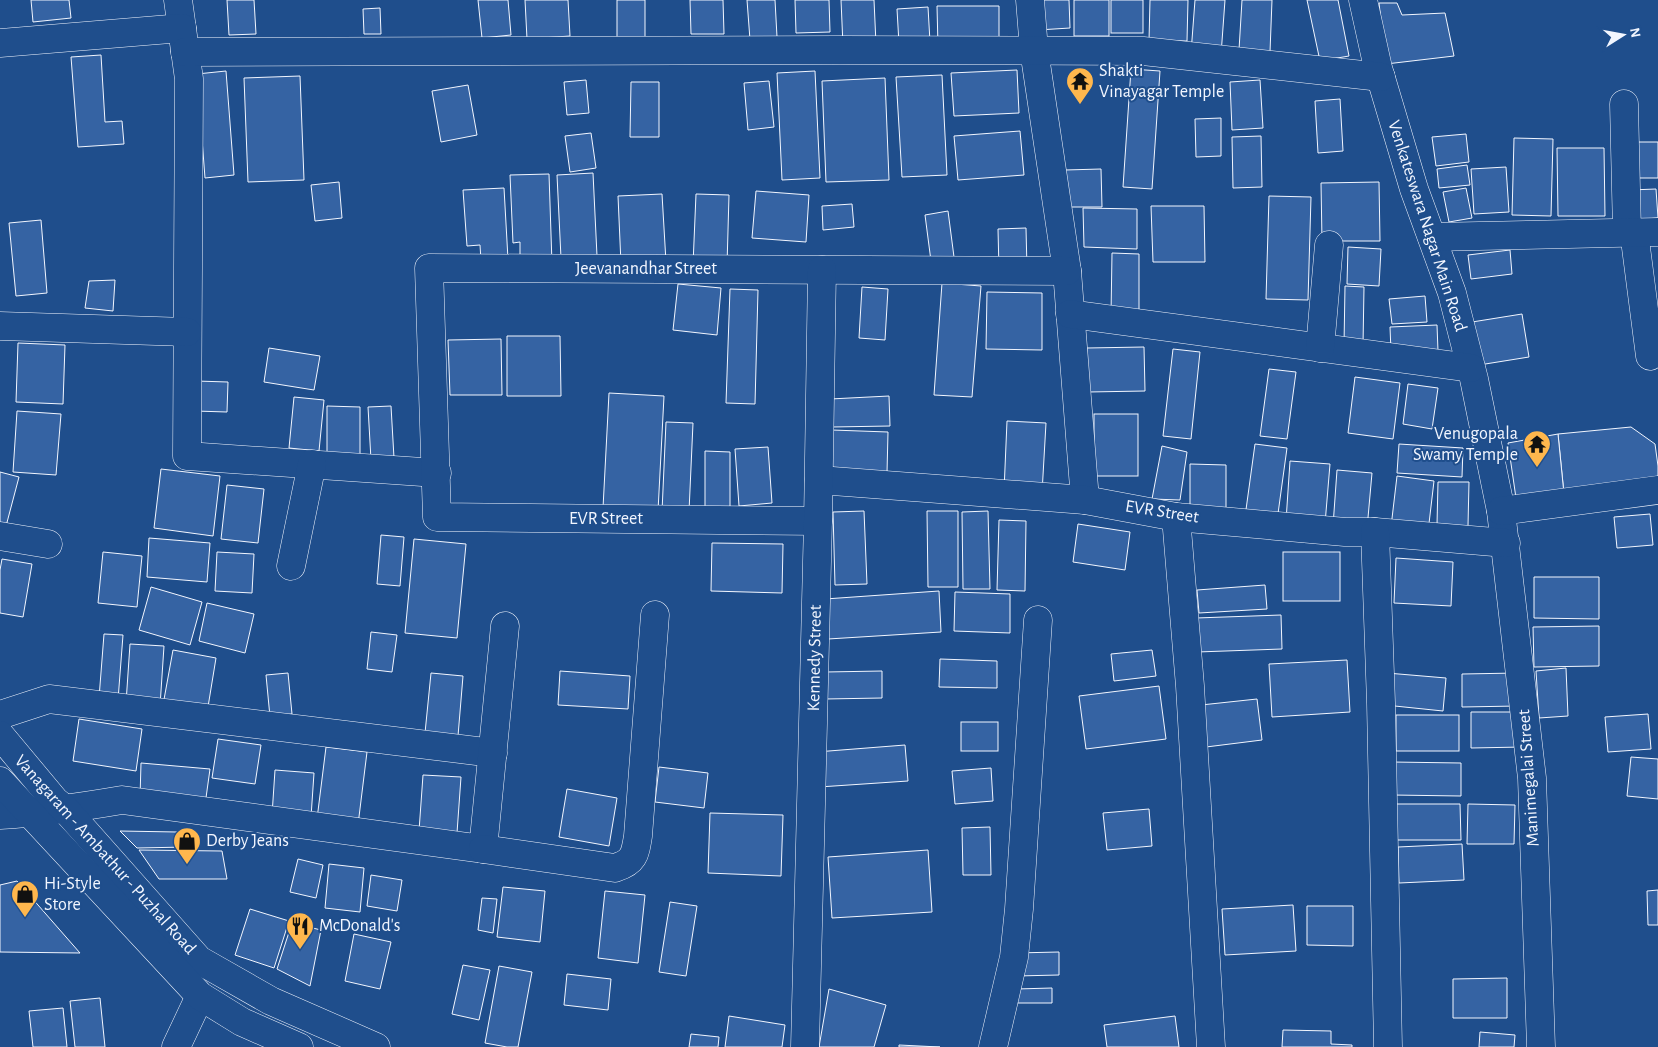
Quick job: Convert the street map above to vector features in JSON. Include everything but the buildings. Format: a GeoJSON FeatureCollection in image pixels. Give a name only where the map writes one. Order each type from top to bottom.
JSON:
{"type":"FeatureCollection","features":[{"type":"Feature","properties":{"kind":"street"},"geometry":{"type":"LineString","coordinates":[[178,0],[189,79],[186,456],[437,473]]}},
{"type":"Feature","properties":{"kind":"street"},"geometry":{"type":"LineString","coordinates":[[1030,0],[1034,50],[1067,271],[1085,500]]}},
{"type":"Feature","properties":{"kind":"street","name":"Venkateswara Nagar Main Road"},"geometry":{"type":"LineString","coordinates":[[1364,0],[1381,77],[1414,189],[1452,293],[1471,368],[1501,511]]}},
{"type":"Feature","properties":{"kind":"street"},"geometry":{"type":"LineString","coordinates":[[0,43],[184,40],[1144,51],[1381,77]]}},
{"type":"Feature","properties":{"kind":"street"},"geometry":{"type":"LineString","coordinates":[[1624,104],[1639,232],[1650,356]]}},
{"type":"Feature","properties":{"kind":"street"},"geometry":{"type":"LineString","coordinates":[[1432,237],[1639,232]]}},
{"type":"Feature","properties":{"kind":"street"},"geometry":{"type":"LineString","coordinates":[[1320,348],[1330,245]]}},
{"type":"Feature","properties":{"kind":"street","name":"Jeevanandhar Street"},"geometry":{"type":"LineString","coordinates":[[437,473],[429,268],[1067,271]]}},
{"type":"Feature","properties":{"kind":"street","name":"Kennedy Street"},"geometry":{"type":"LineString","coordinates":[[805,1047],[819,480],[822,270]]}},
{"type":"Feature","properties":{"kind":"street"},"geometry":{"type":"LineString","coordinates":[[1070,314],[1471,368]]}},
{"type":"Feature","properties":{"kind":"street"},"geometry":{"type":"LineString","coordinates":[[0,326],[188,332]]}},
{"type":"Feature","properties":{"kind":"street"},"geometry":{"type":"LineString","coordinates":[[291,566],[312,464]]}},
{"type":"Feature","properties":{"kind":"street","name":"EVR Street"},"geometry":{"type":"LineString","coordinates":[[437,473],[438,517],[818,521]]}},
{"type":"Feature","properties":{"kind":"street","name":"EVR Street"},"geometry":{"type":"LineString","coordinates":[[819,480],[1085,500],[1176,516],[1345,532],[1375,532],[1506,543]]}},
{"type":"Feature","properties":{"kind":"street"},"geometry":{"type":"LineString","coordinates":[[1501,511],[1658,490]]}},
{"type":"Feature","properties":{"kind":"street","name":"Manimegalai Street"},"geometry":{"type":"LineString","coordinates":[[1501,511],[1532,778],[1541,1047]]}},
{"type":"Feature","properties":{"kind":"street"},"geometry":{"type":"LineString","coordinates":[[1176,516],[1191,695],[1210,1047]]}},
{"type":"Feature","properties":{"kind":"street"},"geometry":{"type":"LineString","coordinates":[[1375,532],[1381,704],[1388,1047]]}},
{"type":"Feature","properties":{"kind":"street"},"geometry":{"type":"LineString","coordinates":[[0,536],[48,544]]}},
{"type":"Feature","properties":{"kind":"street"},"geometry":{"type":"LineString","coordinates":[[0,815],[65,810],[122,800],[615,868],[625,865],[633,858],[638,836],[655,615]]}},
{"type":"Feature","properties":{"kind":"street"},"geometry":{"type":"LineString","coordinates":[[993,1047],[1014,957],[1038,620]]}},
{"type":"Feature","properties":{"kind":"street"},"geometry":{"type":"LineString","coordinates":[[483,849],[506,626]]}},
{"type":"Feature","properties":{"kind":"street"},"geometry":{"type":"LineString","coordinates":[[0,715],[49,699],[493,752]]}},
{"type":"Feature","properties":{"kind":"street","name":"Vanagaram - Ambathur - Puzhal Road"},"geometry":{"type":"LineString","coordinates":[[0,735],[55,801],[199,960],[271,1001],[376,1047]]}},
{"type":"Feature","properties":{"kind":"street","name":"Vanagaram - Ambathur - Puzhal Road"},"geometry":{"type":"LineString","coordinates":[[0,781],[200,996],[242,1022],[299,1047]]}},
{"type":"Feature","properties":{"kind":"street"},"geometry":{"type":"LineString","coordinates":[[176,1047],[200,996]]}},
{"type":"Feature","properties":{"kind":"place","name":"Shakti Vinayagar Temple"},"geometry":{"type":"Point","coordinates":[1080,105]}},
{"type":"Feature","properties":{"kind":"place","name":"Venugopala Swamy Temple"},"geometry":{"type":"Point","coordinates":[1537,468]}},
{"type":"Feature","properties":{"kind":"place","name":"Derby Jeans"},"geometry":{"type":"Point","coordinates":[187,865]}},
{"type":"Feature","properties":{"kind":"place","name":"Hi-Style Store"},"geometry":{"type":"Point","coordinates":[25,918]}},
{"type":"Feature","properties":{"kind":"place","name":"McDonald's"},"geometry":{"type":"Point","coordinates":[300,950]}}]}
